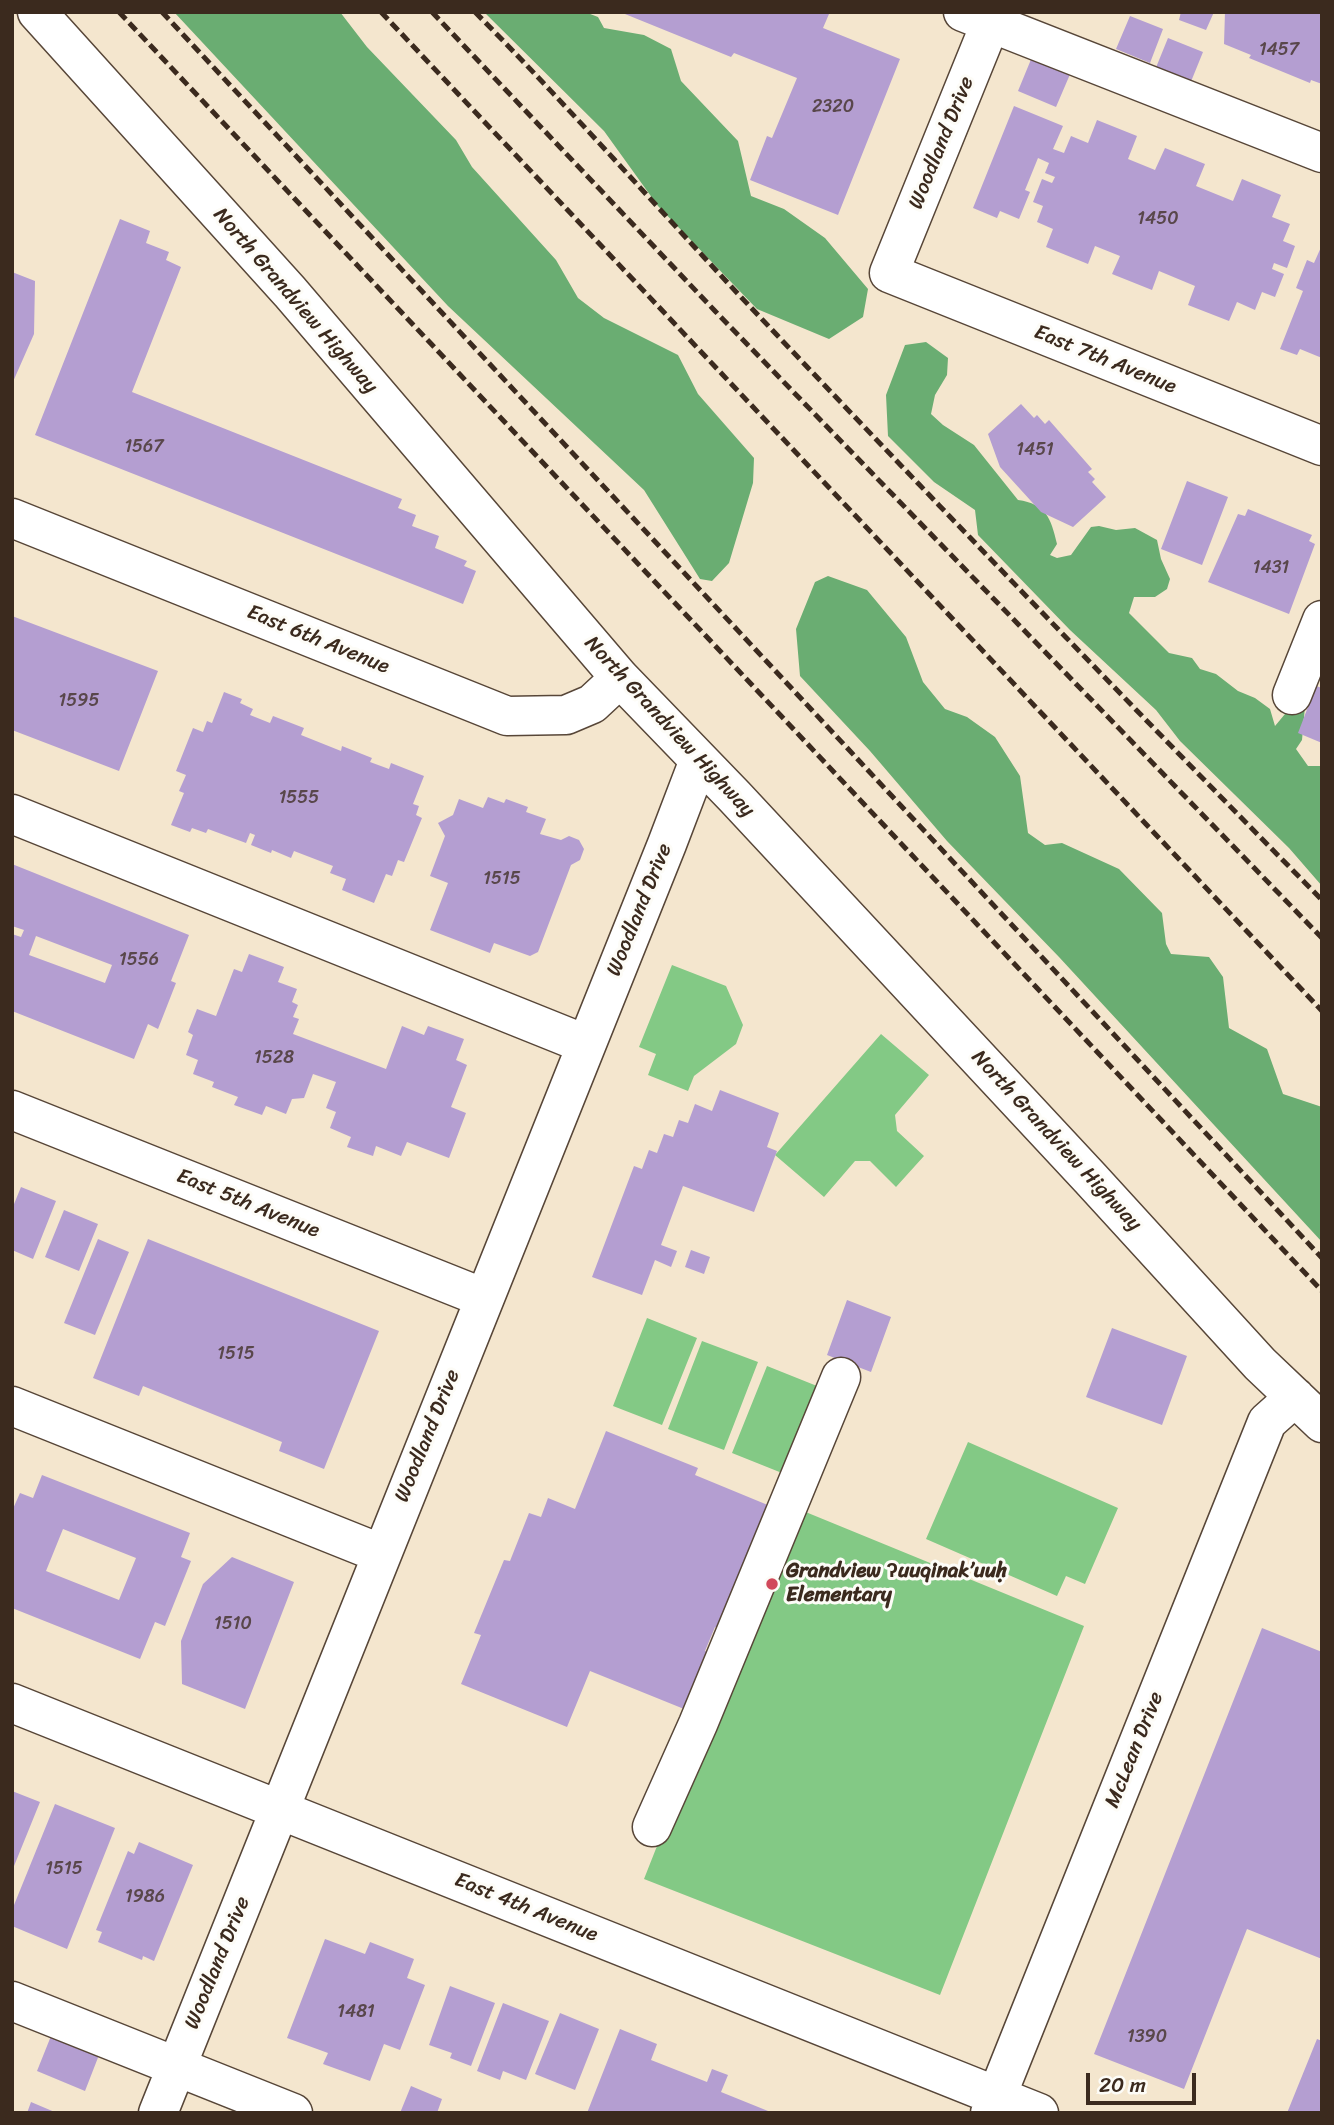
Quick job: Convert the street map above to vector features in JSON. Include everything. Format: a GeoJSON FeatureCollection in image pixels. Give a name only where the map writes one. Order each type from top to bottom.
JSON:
{"type":"FeatureCollection","features":[{"type":"Feature","properties":{"kind":"street"},"geometry":{"type":"LineString","coordinates":[[12,23],[28,12]]}},
{"type":"Feature","properties":{"kind":"street","name":"North Grandview Highway"},"geometry":{"type":"LineString","coordinates":[[37,12],[290,292],[620,678],[1099,1188],[1260,1364],[1308,1410]]}},
{"type":"Feature","properties":{"kind":"street"},"geometry":{"type":"LineString","coordinates":[[983,16],[1322,153]]}},
{"type":"Feature","properties":{"kind":"street","name":"Woodland Drive"},"geometry":{"type":"LineString","coordinates":[[889,273],[983,16]]}},
{"type":"Feature","properties":{"kind":"street","name":"East 7th Avenue"},"geometry":{"type":"LineString","coordinates":[[889,273],[1322,446]]}},
{"type":"Feature","properties":{"kind":"street","name":"East 6th Avenue"},"geometry":{"type":"LineString","coordinates":[[12,518],[507,716],[566,715],[592,704],[620,678]]}},
{"type":"Feature","properties":{"kind":"street"},"geometry":{"type":"LineString","coordinates":[[1292,695],[1322,620]]}},
{"type":"Feature","properties":{"kind":"street","name":"Woodland Drive"},"geometry":{"type":"LineString","coordinates":[[158,2113],[699,760]]}},
{"type":"Feature","properties":{"kind":"street"},"geometry":{"type":"LineString","coordinates":[[12,814],[585,1044]]}},
{"type":"Feature","properties":{"kind":"street","name":"East 5th Avenue"},"geometry":{"type":"LineString","coordinates":[[12,1110],[484,1297]]}},
{"type":"Feature","properties":{"kind":"street"},"geometry":{"type":"LineString","coordinates":[[652,1827],[698,1724],[841,1377]]}},
{"type":"Feature","properties":{"kind":"street"},"geometry":{"type":"LineString","coordinates":[[12,1406],[382,1554]]}},
{"type":"Feature","properties":{"kind":"street","name":"McLean Drive"},"geometry":{"type":"LineString","coordinates":[[994,2105],[1267,1422],[1308,1410]]}},
{"type":"Feature","properties":{"kind":"street","name":"East 4th Avenue"},"geometry":{"type":"LineString","coordinates":[[12,1703],[279,1810],[994,2105],[1039,2113]]}},
{"type":"Feature","properties":{"kind":"street"},"geometry":{"type":"LineString","coordinates":[[12,2001],[293,2113]]}},
{"type":"Feature","properties":{"kind":"green space"},"geometry":{"type":"Polygon","coordinates":[[[174,12],[340,12],[367,47],[456,140],[472,167],[556,260],[578,298],[604,318],[678,355],[698,394],[754,458],[753,483],[729,563],[712,581],[700,579],[644,490],[448,306],[174,12]]]}},
{"type":"Feature","properties":{"kind":"green space"},"geometry":{"type":"Polygon","coordinates":[[[484,12],[585,12],[598,17],[604,28],[644,35],[671,49],[681,81],[738,141],[751,196],[784,209],[825,238],[868,289],[863,317],[829,339],[757,309],[658,206],[604,131],[484,12]]]}},
{"type":"Feature","properties":{"kind":"green space"},"geometry":{"type":"Polygon","coordinates":[[[926,342],[948,358],[947,375],[935,395],[931,414],[974,445],[1018,500],[1035,505],[1046,514],[1057,544],[1050,555],[1057,558],[1071,555],[1091,527],[1116,530],[1135,528],[1157,540],[1161,559],[1170,579],[1167,589],[1155,597],[1134,597],[1129,613],[1169,653],[1192,658],[1200,669],[1216,674],[1238,691],[1255,698],[1270,709],[1275,726],[1295,702],[1305,706],[1302,740],[1296,749],[1308,766],[1322,766],[1322,886],[1289,848],[1180,741],[1156,710],[1070,630],[978,535],[975,510],[934,482],[888,436],[886,395],[905,345],[926,342]]]}},
{"type":"Feature","properties":{"kind":"green space"},"geometry":{"type":"Polygon","coordinates":[[[828,576],[867,590],[906,637],[923,682],[945,709],[967,717],[995,737],[1020,776],[1028,833],[1045,845],[1062,843],[1119,869],[1162,913],[1166,944],[1171,954],[1209,957],[1223,977],[1229,1028],[1267,1049],[1283,1094],[1322,1107],[1322,1242],[1059,957],[947,841],[870,751],[800,676],[796,629],[815,582],[828,576]]]}},
{"type":"Feature","properties":{"kind":"green space"},"geometry":{"type":"Polygon","coordinates":[[[672,965],[726,986],[743,1025],[736,1044],[694,1076],[688,1091],[648,1075],[656,1054],[639,1047],[672,965]]]}},
{"type":"Feature","properties":{"kind":"green space"},"geometry":{"type":"Polygon","coordinates":[[[881,1034],[929,1075],[895,1115],[897,1131],[924,1156],[896,1187],[870,1161],[855,1161],[824,1197],[775,1155],[881,1034]]]}},
{"type":"Feature","properties":{"kind":"green space"},"geometry":{"type":"Polygon","coordinates":[[[647,1318],[697,1338],[662,1425],[613,1406],[647,1318]]]}},
{"type":"Feature","properties":{"kind":"green space"},"geometry":{"type":"Polygon","coordinates":[[[702,1341],[758,1362],[724,1450],[668,1429],[702,1341]]]}},
{"type":"Feature","properties":{"kind":"green space"},"geometry":{"type":"Polygon","coordinates":[[[767,1366],[817,1386],[782,1473],[732,1453],[767,1366]]]}},
{"type":"Feature","properties":{"kind":"green space"},"geometry":{"type":"Polygon","coordinates":[[[968,1442],[1118,1508],[1085,1584],[1066,1576],[1057,1596],[926,1539],[968,1442]]]}},
{"type":"Feature","properties":{"kind":"green space"},"geometry":{"type":"Polygon","coordinates":[[[791,1506],[1084,1626],[940,1995],[644,1879],[791,1506]]]}},
{"type":"Feature","properties":{"kind":"building"},"geometry":{"type":"Polygon","coordinates":[[[620,12],[824,12],[829,14],[823,28],[900,59],[838,215],[750,180],[767,136],[772,138],[797,78],[734,53],[731,57],[620,12]]]}},
{"type":"Feature","properties":{"kind":"building"},"geometry":{"type":"Polygon","coordinates":[[[1181,12],[1214,12],[1206,30],[1179,20],[1181,12]]]}},
{"type":"Feature","properties":{"kind":"building"},"geometry":{"type":"Polygon","coordinates":[[[1225,12],[1322,12],[1322,84],[1311,80],[1310,83],[1249,58],[1251,55],[1224,44],[1225,12]]]}},
{"type":"Feature","properties":{"kind":"building"},"geometry":{"type":"Polygon","coordinates":[[[1130,16],[1163,29],[1150,63],[1116,49],[1130,16]]]}},
{"type":"Feature","properties":{"kind":"building"},"geometry":{"type":"Polygon","coordinates":[[[1168,38],[1203,52],[1190,84],[1155,70],[1168,38]]]}},
{"type":"Feature","properties":{"kind":"building"},"geometry":{"type":"Polygon","coordinates":[[[1032,57],[1071,72],[1056,107],[1018,91],[1032,57]]]}},
{"type":"Feature","properties":{"kind":"building"},"geometry":{"type":"Polygon","coordinates":[[[1014,106],[1063,126],[1053,149],[1064,153],[1071,136],[1088,143],[1097,120],[1137,136],[1128,159],[1155,170],[1165,148],[1205,164],[1196,186],[1233,201],[1242,179],[1281,195],[1272,217],[1290,224],[1283,241],[1295,246],[1287,268],[1274,263],[1272,269],[1284,274],[1275,297],[1262,292],[1255,310],[1237,302],[1229,321],[1188,305],[1195,286],[1159,271],[1152,290],[1112,274],[1120,256],[1095,246],[1088,264],[1046,247],[1053,229],[1037,222],[1043,206],[1033,202],[1042,179],[1052,183],[1055,177],[1045,173],[1049,163],[1038,158],[1025,190],[1030,192],[1019,219],[1000,211],[997,218],[973,208],[1014,106]]]}},
{"type":"Feature","properties":{"kind":"building"},"geometry":{"type":"Polygon","coordinates":[[[120,219],[150,231],[146,243],[169,252],[166,260],[181,267],[132,392],[402,499],[398,508],[416,515],[412,526],[439,536],[435,548],[467,561],[464,566],[476,571],[463,604],[35,435],[120,219]]]}},
{"type":"Feature","properties":{"kind":"building"},"geometry":{"type":"Polygon","coordinates":[[[1322,245],[1322,358],[1300,349],[1297,355],[1280,349],[1303,291],[1296,288],[1307,260],[1314,263],[1322,245]]]}},
{"type":"Feature","properties":{"kind":"building"},"geometry":{"type":"Polygon","coordinates":[[[12,272],[35,281],[34,334],[12,384],[12,272]]]}},
{"type":"Feature","properties":{"kind":"building"},"geometry":{"type":"Polygon","coordinates":[[[1021,404],[1034,418],[1037,415],[1045,424],[1049,420],[1092,469],[1088,472],[1095,479],[1092,482],[1106,497],[1073,527],[1041,512],[1000,467],[988,434],[1021,404]]]}},
{"type":"Feature","properties":{"kind":"building"},"geometry":{"type":"Polygon","coordinates":[[[1187,481],[1228,497],[1202,565],[1161,549],[1187,481]]]}},
{"type":"Feature","properties":{"kind":"building"},"geometry":{"type":"Polygon","coordinates":[[[1248,509],[1312,535],[1309,541],[1315,544],[1289,614],[1208,582],[1238,514],[1245,516],[1248,509]]]}},
{"type":"Feature","properties":{"kind":"building"},"geometry":{"type":"Polygon","coordinates":[[[12,616],[158,671],[119,771],[12,730],[12,616]]]}},
{"type":"Feature","properties":{"kind":"building"},"geometry":{"type":"Polygon","coordinates":[[[1316,686],[1322,688],[1322,743],[1298,733],[1316,686]]]}},
{"type":"Feature","properties":{"kind":"building"},"geometry":{"type":"Polygon","coordinates":[[[224,692],[242,699],[240,703],[253,709],[250,715],[270,723],[273,716],[304,728],[301,735],[341,751],[342,746],[372,758],[370,762],[389,769],[391,763],[424,776],[413,804],[419,806],[416,815],[422,818],[404,862],[398,860],[392,876],[386,874],[374,903],[342,890],[346,879],[330,873],[333,866],[294,851],[291,858],[272,850],[271,853],[251,845],[255,835],[250,833],[246,843],[208,829],[206,833],[192,828],[190,832],[171,825],[184,793],[179,791],[186,775],[176,771],[193,728],[203,732],[207,721],[212,723],[224,692]]]}},
{"type":"Feature","properties":{"kind":"building"},"geometry":{"type":"Polygon","coordinates":[[[488,797],[504,803],[506,799],[528,807],[526,812],[546,819],[540,834],[561,840],[569,836],[579,840],[584,849],[580,860],[571,865],[538,952],[530,956],[494,943],[490,953],[430,930],[448,883],[430,876],[445,836],[438,823],[453,815],[459,799],[483,808],[488,797]]]}},
{"type":"Feature","properties":{"kind":"building"},"geometry":{"type":"Polygon","coordinates":[[[12,864],[189,935],[171,981],[176,983],[158,1029],[148,1024],[134,1059],[12,1011],[12,934],[21,937],[24,930],[12,926],[12,864]],[[36,936],[29,955],[105,983],[112,965],[36,936]]]}},
{"type":"Feature","properties":{"kind":"building"},"geometry":{"type":"Polygon","coordinates":[[[249,954],[284,967],[278,982],[297,989],[292,1002],[298,1005],[293,1017],[299,1019],[293,1034],[386,1069],[402,1026],[424,1035],[428,1026],[464,1039],[456,1060],[467,1065],[451,1107],[466,1113],[449,1158],[407,1142],[401,1156],[376,1146],[373,1156],[347,1147],[351,1137],[330,1128],[336,1112],[326,1108],[336,1082],[313,1074],[304,1098],[292,1099],[286,1114],[266,1106],[262,1115],[234,1105],[238,1097],[212,1087],[214,1082],[193,1074],[198,1060],[186,1055],[193,1035],[188,1032],[197,1009],[216,1016],[234,969],[242,972],[249,954]]]}},
{"type":"Feature","properties":{"kind":"building"},"geometry":{"type":"Polygon","coordinates":[[[720,1090],[779,1113],[767,1147],[777,1151],[754,1212],[683,1186],[661,1245],[677,1251],[671,1267],[655,1260],[642,1295],[592,1277],[634,1166],[642,1169],[649,1150],[657,1153],[664,1134],[673,1137],[679,1120],[688,1123],[695,1104],[712,1111],[720,1090]]]}},
{"type":"Feature","properties":{"kind":"building"},"geometry":{"type":"Polygon","coordinates":[[[21,1187],[56,1201],[33,1259],[12,1250],[12,1209],[21,1187]]]}},
{"type":"Feature","properties":{"kind":"building"},"geometry":{"type":"Polygon","coordinates":[[[64,1210],[98,1224],[79,1271],[45,1257],[64,1210]]]}},
{"type":"Feature","properties":{"kind":"building"},"geometry":{"type":"Polygon","coordinates":[[[98,1239],[129,1252],[95,1335],[64,1323],[98,1239]]]}},
{"type":"Feature","properties":{"kind":"building"},"geometry":{"type":"Polygon","coordinates":[[[148,1239],[379,1331],[324,1469],[279,1451],[282,1442],[143,1386],[139,1396],[93,1378],[148,1239]]]}},
{"type":"Feature","properties":{"kind":"building"},"geometry":{"type":"Polygon","coordinates":[[[691,1250],[710,1257],[704,1274],[685,1267],[691,1250]]]}},
{"type":"Feature","properties":{"kind":"building"},"geometry":{"type":"Polygon","coordinates":[[[847,1300],[891,1317],[871,1372],[827,1355],[847,1300]]]}},
{"type":"Feature","properties":{"kind":"building"},"geometry":{"type":"Polygon","coordinates":[[[1112,1328],[1187,1356],[1162,1425],[1086,1397],[1112,1328]]]}},
{"type":"Feature","properties":{"kind":"building"},"geometry":{"type":"Polygon","coordinates":[[[606,1431],[698,1468],[695,1475],[775,1508],[726,1631],[715,1627],[705,1651],[712,1654],[689,1711],[590,1671],[567,1727],[461,1684],[481,1635],[474,1633],[504,1560],[510,1561],[529,1513],[541,1517],[548,1498],[575,1509],[606,1431]]]}},
{"type":"Feature","properties":{"kind":"building"},"geometry":{"type":"Polygon","coordinates":[[[42,1475],[190,1533],[181,1557],[191,1561],[165,1626],[155,1622],[140,1659],[12,1608],[12,1511],[20,1493],[33,1498],[42,1475]],[[63,1529],[46,1571],[119,1600],[136,1558],[63,1529]]]}},
{"type":"Feature","properties":{"kind":"building"},"geometry":{"type":"Polygon","coordinates":[[[232,1557],[294,1582],[245,1709],[182,1684],[181,1641],[203,1584],[232,1557]]]}},
{"type":"Feature","properties":{"kind":"building"},"geometry":{"type":"Polygon","coordinates":[[[1262,1628],[1322,1652],[1322,1959],[1247,1929],[1184,2089],[1094,2054],[1262,1628]]]}},
{"type":"Feature","properties":{"kind":"building"},"geometry":{"type":"Polygon","coordinates":[[[12,1791],[40,1802],[12,1871],[12,1791]]]}},
{"type":"Feature","properties":{"kind":"building"},"geometry":{"type":"Polygon","coordinates":[[[55,1804],[115,1828],[67,1949],[12,1926],[12,1910],[55,1804]]]}},
{"type":"Feature","properties":{"kind":"building"},"geometry":{"type":"Polygon","coordinates":[[[139,1842],[193,1865],[154,1961],[143,1956],[142,1960],[98,1942],[102,1932],[96,1930],[128,1851],[134,1854],[139,1842]]]}},
{"type":"Feature","properties":{"kind":"building"},"geometry":{"type":"Polygon","coordinates":[[[325,1939],[365,1954],[370,1942],[414,1959],[407,1978],[425,1985],[400,2050],[384,2044],[370,2081],[323,2064],[328,2053],[287,2038],[325,1939]]]}},
{"type":"Feature","properties":{"kind":"building"},"geometry":{"type":"Polygon","coordinates":[[[450,1986],[495,2003],[471,2066],[450,2058],[452,2053],[429,2045],[450,1986]]]}},
{"type":"Feature","properties":{"kind":"building"},"geometry":{"type":"Polygon","coordinates":[[[503,2003],[549,2021],[526,2080],[503,2071],[500,2080],[477,2071],[503,2003]]]}},
{"type":"Feature","properties":{"kind":"building"},"geometry":{"type":"Polygon","coordinates":[[[560,2013],[599,2029],[575,2090],[535,2074],[560,2013]]]}},
{"type":"Feature","properties":{"kind":"building"},"geometry":{"type":"Polygon","coordinates":[[[620,2029],[657,2044],[651,2060],[707,2082],[712,2069],[728,2075],[721,2092],[773,2113],[587,2113],[620,2029]]]}},
{"type":"Feature","properties":{"kind":"building"},"geometry":{"type":"Polygon","coordinates":[[[51,2036],[99,2055],[85,2091],[37,2071],[51,2036]]]}},
{"type":"Feature","properties":{"kind":"building"},"geometry":{"type":"Polygon","coordinates":[[[1317,2039],[1322,2041],[1322,2113],[1287,2113],[1317,2039]]]}},
{"type":"Feature","properties":{"kind":"building"},"geometry":{"type":"Polygon","coordinates":[[[411,2086],[442,2099],[437,2113],[400,2113],[411,2086]]]}},
{"type":"Feature","properties":{"kind":"building"},"geometry":{"type":"Polygon","coordinates":[[[31,2102],[57,2113],[27,2113],[31,2102]]]}},
{"type":"Feature","properties":{"kind":"railway"},"geometry":{"type":"LineString","coordinates":[[119,12],[1322,1291]]}},
{"type":"Feature","properties":{"kind":"railway"},"geometry":{"type":"LineString","coordinates":[[162,12],[1322,1258]]}},
{"type":"Feature","properties":{"kind":"railway"},"geometry":{"type":"LineString","coordinates":[[381,12],[1322,1011]]}},
{"type":"Feature","properties":{"kind":"railway"},"geometry":{"type":"LineString","coordinates":[[432,12],[715,311],[1322,938]]}},
{"type":"Feature","properties":{"kind":"railway"},"geometry":{"type":"LineString","coordinates":[[475,12],[884,448],[1322,900]]}},
{"type":"Feature","properties":{"kind":"place","name":"Grandview ʔuuqinak’uuḥ Elementary"},"geometry":{"type":"Point","coordinates":[772,1584]}}]}
